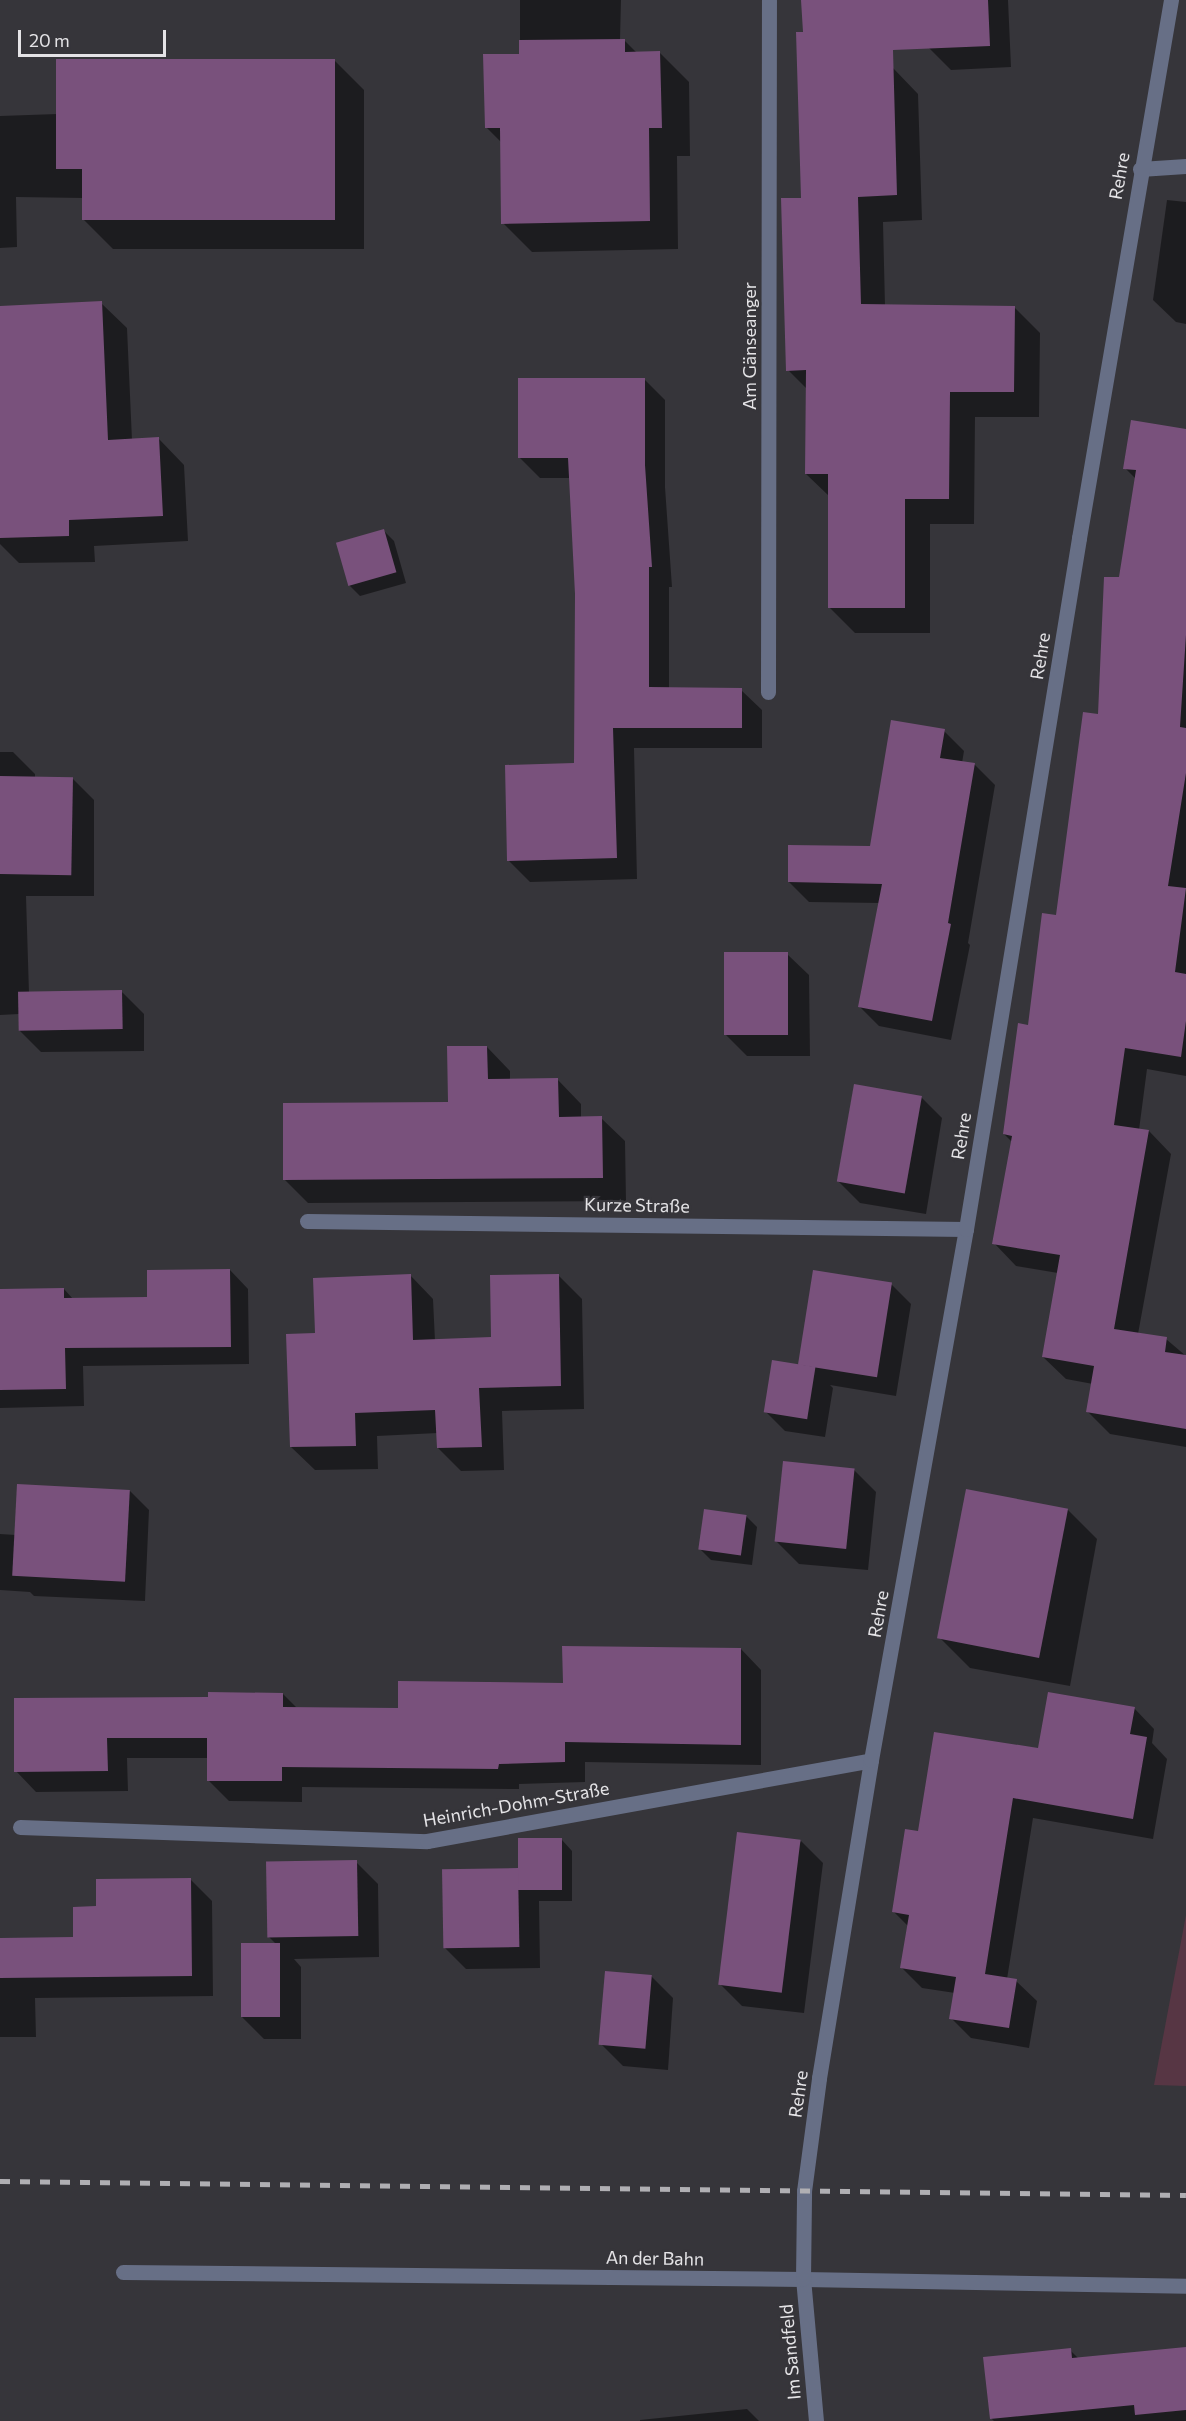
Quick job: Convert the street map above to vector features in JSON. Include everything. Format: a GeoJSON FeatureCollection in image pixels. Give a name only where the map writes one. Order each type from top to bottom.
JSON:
{"type":"FeatureCollection","features":[{"type":"Feature","properties":{"kind":"street","name":"Am Gänseanger"},"geometry":{"type":"LineString","coordinates":[[768,692],[769,0]]}},
{"type":"Feature","properties":{"kind":"street","name":"Rehre"},"geometry":{"type":"LineString","coordinates":[[803,2279],[804,2191],[821,2066],[872,1760],[966,1229],[1140,170],[1171,0]]}},
{"type":"Feature","properties":{"kind":"street"},"geometry":{"type":"LineString","coordinates":[[1140,170],[1186,166]]}},
{"type":"Feature","properties":{"kind":"street","name":"Kurze Straße"},"geometry":{"type":"LineString","coordinates":[[307,1221],[966,1229]]}},
{"type":"Feature","properties":{"kind":"street","name":"Heinrich-Dohm-Straße"},"geometry":{"type":"LineString","coordinates":[[20,1827],[427,1841],[872,1760]]}},
{"type":"Feature","properties":{"kind":"street","name":"An der Bahn"},"geometry":{"type":"LineString","coordinates":[[123,2272],[803,2279],[1186,2286]]}},
{"type":"Feature","properties":{"kind":"street","name":"Im Sandfeld"},"geometry":{"type":"LineString","coordinates":[[803,2279],[816,2421]]}},
{"type":"Feature","properties":{"kind":"shaded area"},"geometry":{"type":"Polygon","coordinates":[[[1186,1915],[1186,2086],[1154,2085],[1186,1915]]]}},
{"type":"Feature","properties":{"kind":"building"},"geometry":{"type":"Polygon","coordinates":[[[801,0],[988,0],[990,46],[893,50],[897,195],[858,197],[861,304],[1015,306],[1014,392],[950,392],[949,499],[905,499],[905,608],[828,608],[828,474],[805,474],[806,370],[786,371],[781,198],[801,198],[796,32],[803,32],[801,0]]]}},
{"type":"Feature","properties":{"kind":"building"},"geometry":{"type":"Polygon","coordinates":[[[625,39],[625,52],[660,51],[662,128],[649,128],[650,221],[501,224],[500,128],[485,128],[483,54],[519,54],[519,40],[625,39]]]}},
{"type":"Feature","properties":{"kind":"building"},"geometry":{"type":"Polygon","coordinates":[[[56,59],[335,59],[335,220],[82,220],[82,169],[56,169],[56,59]]]}},
{"type":"Feature","properties":{"kind":"building"},"geometry":{"type":"Polygon","coordinates":[[[102,301],[108,440],[159,437],[163,516],[69,520],[69,536],[0,538],[0,306],[102,301]]]}},
{"type":"Feature","properties":{"kind":"building"},"geometry":{"type":"Polygon","coordinates":[[[518,378],[645,378],[645,465],[652,567],[649,567],[649,687],[742,688],[742,728],[613,728],[617,858],[507,861],[505,765],[574,763],[575,594],[568,458],[518,458],[518,378]]]}},
{"type":"Feature","properties":{"kind":"building"},"geometry":{"type":"Polygon","coordinates":[[[1131,420],[1186,429],[1186,635],[1180,727],[1186,728],[1186,773],[1168,886],[1186,888],[1175,972],[1186,974],[1186,1021],[1181,1057],[1125,1048],[1114,1125],[1149,1130],[1114,1329],[1167,1337],[1165,1352],[1186,1355],[1186,1429],[1086,1412],[1094,1366],[1042,1357],[1060,1255],[992,1244],[1012,1136],[1003,1134],[1018,1023],[1028,1025],[1042,913],[1056,915],[1083,712],[1098,714],[1104,577],[1119,577],[1136,470],[1123,469],[1131,420]]]}},
{"type":"Feature","properties":{"kind":"building"},"geometry":{"type":"Polygon","coordinates":[[[384,529],[396,572],[348,586],[336,543],[384,529]]]}},
{"type":"Feature","properties":{"kind":"building"},"geometry":{"type":"Polygon","coordinates":[[[891,720],[945,729],[940,758],[975,763],[948,923],[951,924],[932,1021],[858,1007],[882,884],[788,882],[788,845],[870,846],[891,720]]]}},
{"type":"Feature","properties":{"kind":"building"},"geometry":{"type":"Polygon","coordinates":[[[0,776],[73,777],[71,875],[0,874],[0,776]]]}},
{"type":"Feature","properties":{"kind":"building"},"geometry":{"type":"Polygon","coordinates":[[[724,952],[788,952],[788,1035],[724,1035],[724,952]]]}},
{"type":"Feature","properties":{"kind":"building"},"geometry":{"type":"Polygon","coordinates":[[[122,990],[123,1029],[19,1031],[18,992],[122,990]]]}},
{"type":"Feature","properties":{"kind":"building"},"geometry":{"type":"Polygon","coordinates":[[[447,1046],[487,1046],[488,1079],[558,1078],[559,1117],[602,1116],[603,1178],[283,1180],[283,1103],[448,1102],[447,1046]]]}},
{"type":"Feature","properties":{"kind":"building"},"geometry":{"type":"Polygon","coordinates":[[[854,1084],[922,1096],[905,1193],[837,1181],[854,1084]]]}},
{"type":"Feature","properties":{"kind":"building"},"geometry":{"type":"Polygon","coordinates":[[[230,1269],[231,1347],[65,1348],[66,1389],[0,1390],[0,1289],[64,1288],[64,1298],[147,1297],[147,1270],[230,1269]]]}},
{"type":"Feature","properties":{"kind":"building"},"geometry":{"type":"Polygon","coordinates":[[[813,1270],[892,1283],[877,1377],[798,1365],[813,1270]]]}},
{"type":"Feature","properties":{"kind":"building"},"geometry":{"type":"Polygon","coordinates":[[[411,1274],[413,1340],[491,1337],[490,1275],[559,1274],[561,1386],[479,1388],[482,1447],[437,1448],[435,1410],[355,1413],[356,1446],[290,1447],[286,1334],[315,1333],[313,1278],[411,1274]]]}},
{"type":"Feature","properties":{"kind":"building"},"geometry":{"type":"Polygon","coordinates":[[[772,1360],[815,1367],[807,1419],[764,1412],[772,1360]]]}},
{"type":"Feature","properties":{"kind":"building"},"geometry":{"type":"Polygon","coordinates":[[[783,1461],[855,1469],[846,1549],[775,1542],[783,1461]]]}},
{"type":"Feature","properties":{"kind":"building"},"geometry":{"type":"Polygon","coordinates":[[[17,1484],[130,1490],[125,1582],[12,1576],[17,1484]]]}},
{"type":"Feature","properties":{"kind":"building"},"geometry":{"type":"Polygon","coordinates":[[[966,1489],[1068,1509],[1039,1658],[937,1638],[966,1489]]]}},
{"type":"Feature","properties":{"kind":"building"},"geometry":{"type":"Polygon","coordinates":[[[704,1509],[747,1515],[741,1556],[698,1550],[704,1509]]]}},
{"type":"Feature","properties":{"kind":"building"},"geometry":{"type":"Polygon","coordinates":[[[562,1646],[741,1648],[741,1745],[565,1742],[565,1762],[499,1764],[498,1769],[282,1767],[282,1781],[207,1781],[207,1738],[107,1738],[108,1771],[14,1772],[14,1698],[208,1697],[208,1692],[283,1693],[283,1707],[398,1708],[398,1681],[563,1683],[562,1646]]]}},
{"type":"Feature","properties":{"kind":"building"},"geometry":{"type":"Polygon","coordinates":[[[1048,1692],[1135,1707],[1130,1734],[1147,1737],[1133,1819],[1013,1798],[985,1974],[1017,1979],[1009,2028],[949,2019],[956,1977],[900,1968],[909,1915],[892,1912],[905,1829],[918,1831],[934,1732],[1038,1748],[1048,1692]]]}},
{"type":"Feature","properties":{"kind":"building"},"geometry":{"type":"Polygon","coordinates":[[[737,1832],[801,1840],[782,1993],[718,1985],[737,1832]]]}},
{"type":"Feature","properties":{"kind":"building"},"geometry":{"type":"Polygon","coordinates":[[[518,1838],[562,1838],[562,1890],[518,1890],[518,1838]]]}},
{"type":"Feature","properties":{"kind":"building"},"geometry":{"type":"Polygon","coordinates":[[[357,1860],[358,1936],[267,1938],[266,1862],[357,1860]]]}},
{"type":"Feature","properties":{"kind":"building"},"geometry":{"type":"Polygon","coordinates":[[[518,1868],[519,1947],[443,1948],[442,1869],[518,1868]]]}},
{"type":"Feature","properties":{"kind":"building"},"geometry":{"type":"Polygon","coordinates":[[[191,1878],[192,1976],[0,1978],[0,1938],[73,1937],[73,1907],[96,1906],[96,1879],[191,1878]]]}},
{"type":"Feature","properties":{"kind":"building"},"geometry":{"type":"Polygon","coordinates":[[[241,1943],[280,1943],[280,2017],[241,2017],[241,1943]]]}},
{"type":"Feature","properties":{"kind":"building"},"geometry":{"type":"Polygon","coordinates":[[[605,1971],[652,1975],[645,2049],[599,2045],[605,1971]]]}},
{"type":"Feature","properties":{"kind":"building"},"geometry":{"type":"Polygon","coordinates":[[[1186,2347],[1186,2410],[1135,2415],[1134,2405],[990,2419],[983,2357],[1071,2348],[1072,2358],[1186,2347]]]}},
{"type":"Feature","properties":{"kind":"railway"},"geometry":{"type":"LineString","coordinates":[[0,2181],[1186,2195]]}}]}
